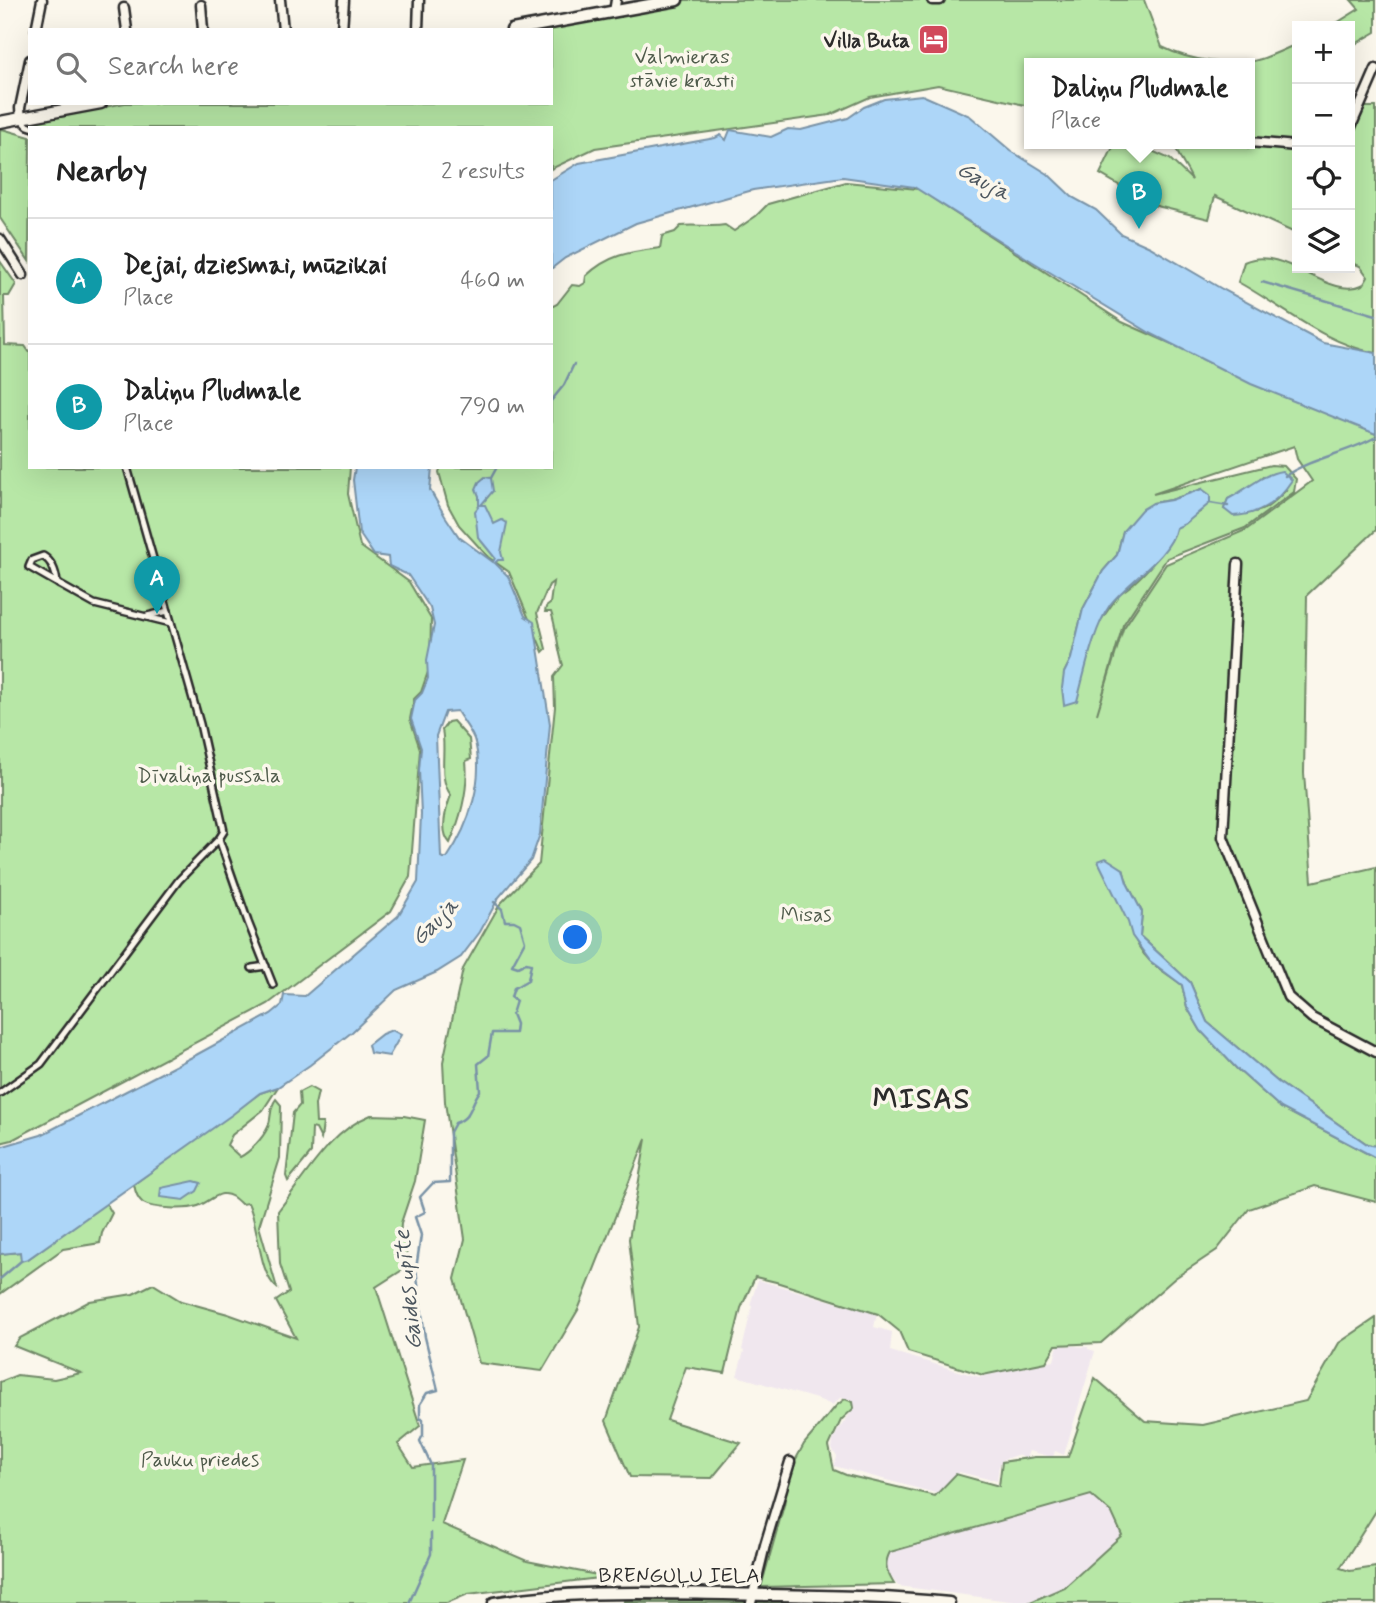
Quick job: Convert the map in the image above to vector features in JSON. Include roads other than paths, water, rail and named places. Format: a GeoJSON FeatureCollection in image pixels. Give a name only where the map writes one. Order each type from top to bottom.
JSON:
{"type":"FeatureCollection","features":[{"type":"Feature","properties":{"kind":"street"},"geometry":{"type":"LineString","coordinates":[[36,28],[42,0]]}},
{"type":"Feature","properties":{"kind":"street"},"geometry":{"type":"LineString","coordinates":[[280,0],[282,28]]}},
{"type":"Feature","properties":{"kind":"street"},"geometry":{"type":"LineString","coordinates":[[342,28],[344,0]]}},
{"type":"Feature","properties":{"kind":"street"},"geometry":{"type":"LineString","coordinates":[[418,28],[419,0]]}},
{"type":"Feature","properties":{"kind":"street"},"geometry":{"type":"LineString","coordinates":[[614,12],[616,0]]}},
{"type":"Feature","properties":{"kind":"street"},"geometry":{"type":"LineString","coordinates":[[523,28],[677,0]]}},
{"type":"Feature","properties":{"kind":"street"},"geometry":{"type":"LineString","coordinates":[[932,0],[940,0]]}},
{"type":"Feature","properties":{"kind":"street"},"geometry":{"type":"LineString","coordinates":[[201,5],[203,28]]}},
{"type":"Feature","properties":{"kind":"street"},"geometry":{"type":"LineString","coordinates":[[124,8],[127,28]]}},
{"type":"Feature","properties":{"kind":"street"},"geometry":{"type":"LineString","coordinates":[[1355,117],[1376,69]]}},
{"type":"Feature","properties":{"kind":"street"},"geometry":{"type":"LineString","coordinates":[[28,70],[20,108],[21,119],[28,126]]}},
{"type":"Feature","properties":{"kind":"street"},"geometry":{"type":"LineString","coordinates":[[0,122],[91,105]]}},
{"type":"Feature","properties":{"kind":"street"},"geometry":{"type":"LineString","coordinates":[[1255,142],[1292,146]]}},
{"type":"Feature","properties":{"kind":"street"},"geometry":{"type":"LineString","coordinates":[[0,239],[23,275]]}},
{"type":"Feature","properties":{"kind":"street"},"geometry":{"type":"LineString","coordinates":[[0,1093],[41,1064],[179,880],[224,831],[206,747],[128,469]]}},
{"type":"Feature","properties":{"kind":"street"},"geometry":{"type":"LineString","coordinates":[[57,583],[53,565],[48,559],[43,556],[32,560],[29,567],[57,583],[94,604],[171,623]]}},
{"type":"Feature","properties":{"kind":"street"},"geometry":{"type":"LineString","coordinates":[[1238,564],[1223,837],[1288,997],[1312,1018],[1376,1052]]}},
{"type":"Feature","properties":{"kind":"street"},"geometry":{"type":"LineString","coordinates":[[144,617],[168,611]]}},
{"type":"Feature","properties":{"kind":"street"},"geometry":{"type":"LineString","coordinates":[[219,839],[273,985]]}},
{"type":"Feature","properties":{"kind":"street"},"geometry":{"type":"LineString","coordinates":[[252,968],[266,966]]}},
{"type":"Feature","properties":{"kind":"street"},"geometry":{"type":"LineString","coordinates":[[752,1599],[790,1462]]}},
{"type":"Feature","properties":{"kind":"street","name":"BRENGUĻU IELA"},"geometry":{"type":"LineString","coordinates":[[494,1603],[536,1596],[914,1600],[949,1603]]}},
{"type":"Feature","properties":{"kind":"water","name":"Gauja"},"geometry":{"type":"Polygon","coordinates":[[[922,95],[970,116],[1011,151],[1048,174],[1072,197],[1096,210],[1121,234],[1150,247],[1323,343],[1376,353],[1376,434],[1251,384],[1150,333],[914,187],[843,177],[753,190],[636,223],[565,258],[553,267],[553,179],[579,163],[721,135],[726,140],[730,130],[771,137],[788,129],[801,130],[848,118],[864,107],[884,99],[922,95]]]}},
{"type":"Feature","properties":{"kind":"water","name":"Gauja"},"geometry":{"type":"Polygon","coordinates":[[[355,469],[432,469],[430,490],[445,516],[459,537],[493,562],[495,558],[478,537],[475,511],[479,506],[476,489],[479,482],[485,477],[491,478],[493,491],[481,505],[485,505],[494,524],[502,520],[507,523],[501,552],[503,560],[495,563],[508,576],[525,616],[534,622],[550,724],[540,834],[531,860],[499,897],[480,932],[461,957],[437,972],[396,990],[352,1032],[310,1065],[278,1087],[260,1093],[28,1259],[21,1261],[20,1252],[0,1254],[0,1147],[41,1135],[196,1055],[271,1014],[282,1005],[284,995],[305,996],[398,916],[418,882],[421,748],[411,719],[415,700],[422,693],[428,678],[427,660],[434,625],[430,608],[408,575],[389,566],[388,557],[374,555],[359,533],[353,480],[355,469]],[[457,711],[445,712],[436,736],[443,858],[447,858],[462,831],[477,785],[477,754],[470,732],[457,711]]]}},
{"type":"Feature","properties":{"kind":"water"},"geometry":{"type":"Polygon","coordinates":[[[1282,471],[1292,480],[1281,495],[1267,506],[1252,513],[1233,516],[1224,509],[1228,499],[1261,479],[1282,471]]]}},
{"type":"Feature","properties":{"kind":"water"},"geometry":{"type":"Polygon","coordinates":[[[1202,489],[1210,495],[1210,503],[1185,524],[1176,528],[1166,549],[1110,605],[1094,638],[1077,701],[1064,705],[1064,673],[1071,659],[1083,609],[1103,571],[1117,555],[1123,531],[1141,510],[1153,503],[1202,489]]]}},
{"type":"Feature","properties":{"kind":"water"},"geometry":{"type":"Polygon","coordinates":[[[1106,858],[1123,869],[1142,912],[1140,936],[1190,982],[1207,1022],[1278,1082],[1367,1144],[1376,1146],[1376,1158],[1281,1108],[1237,1069],[1201,1031],[1187,1007],[1182,985],[1150,961],[1132,936],[1128,922],[1098,861],[1106,858]]]}},
{"type":"Feature","properties":{"kind":"water"},"geometry":{"type":"Polygon","coordinates":[[[392,1030],[401,1035],[389,1056],[370,1053],[368,1045],[392,1030]]]}},
{"type":"Feature","properties":{"kind":"water"},"geometry":{"type":"Polygon","coordinates":[[[194,1181],[201,1183],[197,1191],[184,1200],[160,1197],[161,1188],[194,1181]]]}},
{"type":"Feature","properties":{"kind":"waterway"},"geometry":{"type":"LineString","coordinates":[[1262,282],[1376,315]]}},
{"type":"Feature","properties":{"kind":"waterway"},"geometry":{"type":"LineString","coordinates":[[553,399],[564,385],[574,364]]}},
{"type":"Feature","properties":{"kind":"waterway"},"geometry":{"type":"LineString","coordinates":[[1285,476],[1376,437]]}},
{"type":"Feature","properties":{"kind":"waterway"},"geometry":{"type":"LineString","coordinates":[[491,478],[496,469]]}},
{"type":"Feature","properties":{"kind":"waterway"},"geometry":{"type":"LineString","coordinates":[[1210,503],[1228,506]]}},
{"type":"Feature","properties":{"kind":"waterway","name":"Gaides upīte"},"geometry":{"type":"LineString","coordinates":[[431,1522],[431,1465],[420,1441],[423,1435],[420,1404],[427,1393],[438,1390],[425,1337],[416,1269],[421,1235],[415,1217],[425,1212],[420,1197],[433,1183],[450,1182],[450,1132],[455,1123],[468,1114],[480,1091],[478,1064],[488,1056],[492,1033],[515,1033],[516,1024],[512,1014],[516,1001],[511,997],[514,988],[528,980],[531,964],[518,967],[512,965],[525,941],[520,924],[505,921],[502,909],[494,902]]}},
{"type":"Feature","properties":{"kind":"waterway"},"geometry":{"type":"LineString","coordinates":[[0,1279],[21,1261]]}},
{"type":"Feature","properties":{"kind":"waterway","name":"Gaides upīte"},"geometry":{"type":"LineString","coordinates":[[409,1603],[431,1554],[431,1533]]}},
{"type":"Feature","properties":{"kind":"place","name":"Villa Buta"},"geometry":{"type":"Point","coordinates":[933,40]}},
{"type":"Feature","properties":{"kind":"place","name":"Daliņu Pludmale"},"geometry":{"type":"Point","coordinates":[1139,229]}},
{"type":"Feature","properties":{"kind":"place","name":"Dejai, dziesmai, mūzikai"},"geometry":{"type":"Point","coordinates":[157,614]}},
{"type":"Feature","properties":{"kind":"district","name":"MISAS"},"geometry":{"type":"Point","coordinates":[922,1098]}},
{"type":"Feature","properties":{"kind":"park label","name":"Valmieras stāvie krasti"},"geometry":{"type":"Point","coordinates":[682,68]}},
{"type":"Feature","properties":{"kind":"park label","name":"Dīvaliņa pussala"},"geometry":{"type":"Point","coordinates":[209,775]}},
{"type":"Feature","properties":{"kind":"park label","name":"Misas"},"geometry":{"type":"Point","coordinates":[806,914]}},
{"type":"Feature","properties":{"kind":"park label","name":"Pauku priedes"},"geometry":{"type":"Point","coordinates":[200,1459]}}]}
